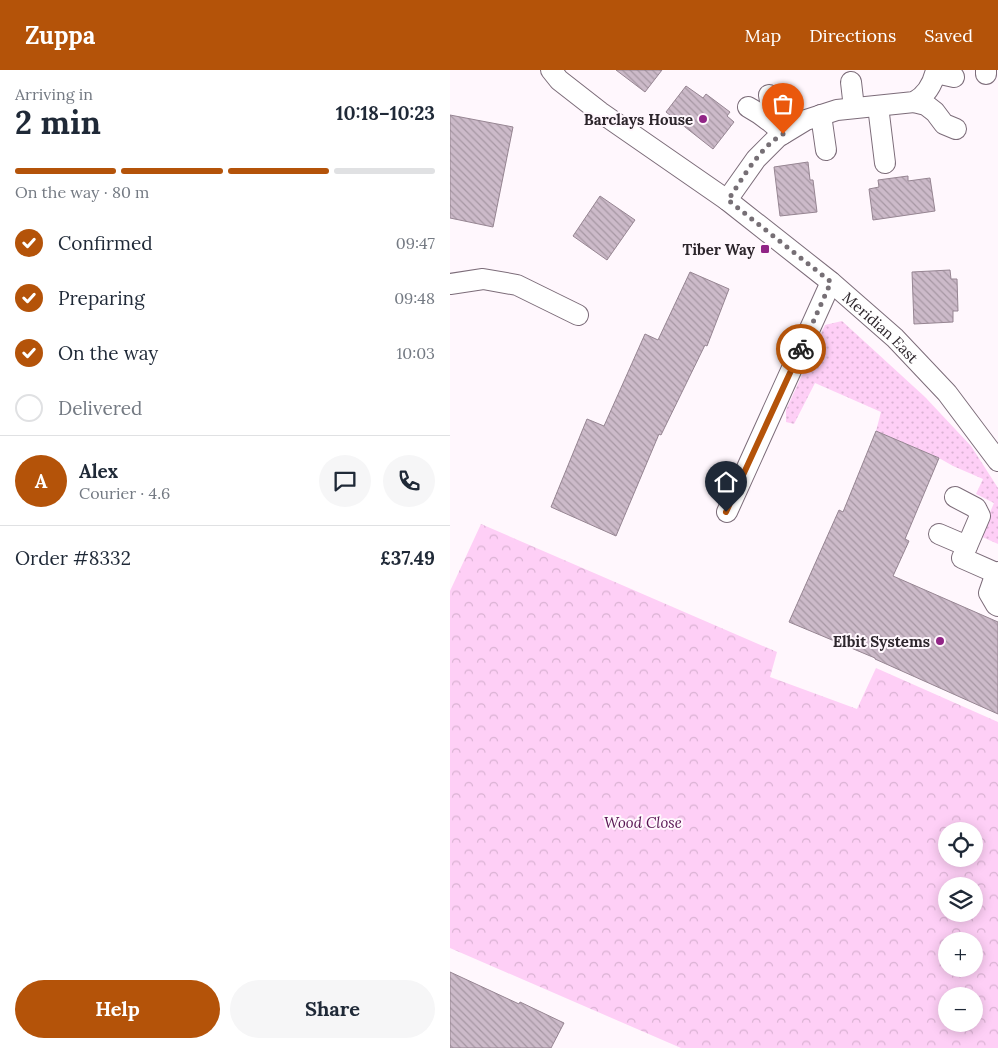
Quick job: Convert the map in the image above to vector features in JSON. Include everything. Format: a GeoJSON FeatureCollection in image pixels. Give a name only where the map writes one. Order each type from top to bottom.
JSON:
{"type":"FeatureCollection","features":[{"type":"Feature","properties":{"kind":"street","name":"Meridian East"},"geometry":{"type":"LineString","coordinates":[[551,70],[559,80],[600,112],[728,200],[831,282],[895,338],[947,393],[998,460]]}},
{"type":"Feature","properties":{"kind":"street"},"geometry":{"type":"LineString","coordinates":[[914,102],[928,91],[942,73]]}},
{"type":"Feature","properties":{"kind":"street"},"geometry":{"type":"LineString","coordinates":[[851,82],[854,108]]}},
{"type":"Feature","properties":{"kind":"street"},"geometry":{"type":"LineString","coordinates":[[767,119],[771,106],[769,95]]}},
{"type":"Feature","properties":{"kind":"street"},"geometry":{"type":"LineString","coordinates":[[728,200],[756,159],[778,137],[806,120],[837,110],[914,102],[926,105],[950,126]]}},
{"type":"Feature","properties":{"kind":"street"},"geometry":{"type":"LineString","coordinates":[[878,106],[885,163]]}},
{"type":"Feature","properties":{"kind":"street"},"geometry":{"type":"LineString","coordinates":[[748,107],[773,123],[783,134]]}},
{"type":"Feature","properties":{"kind":"street"},"geometry":{"type":"LineString","coordinates":[[821,115],[826,150]]}},
{"type":"Feature","properties":{"kind":"street"},"geometry":{"type":"LineString","coordinates":[[450,284],[483,279],[517,284],[578,315]]}},
{"type":"Feature","properties":{"kind":"street"},"geometry":{"type":"LineString","coordinates":[[726,512],[831,282]]}},
{"type":"Feature","properties":{"kind":"street"},"geometry":{"type":"LineString","coordinates":[[955,498],[976,508],[980,516],[962,558],[997,572],[989,593],[998,606]]}},
{"type":"Feature","properties":{"kind":"street"},"geometry":{"type":"LineString","coordinates":[[939,534],[967,546]]}},
{"type":"Feature","properties":{"kind":"green space"},"geometry":{"type":"Polygon","coordinates":[[[842,321],[925,397],[971,446],[998,488],[998,544],[980,536],[994,503],[976,494],[983,479],[876,431],[881,412],[815,383],[794,424],[786,422],[786,410],[825,325],[842,321]]]}},
{"type":"Feature","properties":{"kind":"green space","name":"Wood Close"},"geometry":{"type":"Polygon","coordinates":[[[481,524],[777,652],[770,677],[857,709],[876,668],[998,722],[998,1048],[681,1048],[450,948],[450,591],[481,524]]]}},
{"type":"Feature","properties":{"kind":"building"},"geometry":{"type":"Polygon","coordinates":[[[616,70],[662,70],[645,92],[616,70]]]}},
{"type":"Feature","properties":{"kind":"building","name":"Barclays House"},"geometry":{"type":"Polygon","coordinates":[[[686,86],[703,98],[706,94],[730,112],[727,116],[734,122],[713,149],[666,112],[686,86]]]}},
{"type":"Feature","properties":{"kind":"building"},"geometry":{"type":"Polygon","coordinates":[[[450,115],[513,127],[493,227],[450,218],[450,115]]]}},
{"type":"Feature","properties":{"kind":"building"},"geometry":{"type":"Polygon","coordinates":[[[808,162],[810,180],[813,180],[817,212],[780,216],[774,167],[808,162]]]}},
{"type":"Feature","properties":{"kind":"building"},"geometry":{"type":"Polygon","coordinates":[[[908,176],[908,181],[930,178],[935,211],[873,220],[869,189],[879,187],[878,180],[908,176]]]}},
{"type":"Feature","properties":{"kind":"building"},"geometry":{"type":"Polygon","coordinates":[[[600,196],[635,220],[607,260],[573,236],[600,196]]]}},
{"type":"Feature","properties":{"kind":"building"},"geometry":{"type":"Polygon","coordinates":[[[950,270],[951,279],[957,279],[958,311],[953,311],[953,322],[914,324],[912,272],[950,270]]]}},
{"type":"Feature","properties":{"kind":"building"},"geometry":{"type":"Polygon","coordinates":[[[690,272],[729,289],[707,346],[705,345],[661,435],[659,434],[616,536],[551,507],[587,419],[604,426],[645,334],[658,340],[690,272]]]}},
{"type":"Feature","properties":{"kind":"building"},"geometry":{"type":"Polygon","coordinates":[[[876,431],[939,458],[905,539],[909,541],[893,576],[998,622],[998,714],[875,658],[789,622],[839,510],[843,512],[876,431]]]}},
{"type":"Feature","properties":{"kind":"building"},"geometry":{"type":"Polygon","coordinates":[[[450,972],[564,1023],[551,1048],[450,1048],[450,972]]]}},
{"type":"Feature","properties":{"kind":"way so far"},"geometry":{"type":"LineString","coordinates":[[783,134],[756,159],[728,200],[831,282],[801,349]]}},
{"type":"Feature","properties":{"kind":"place","name":"Barclays House"},"geometry":{"type":"Point","coordinates":[703,119]}},
{"type":"Feature","properties":{"kind":"place","name":"Tiber Way"},"geometry":{"type":"Point","coordinates":[765,249]}},
{"type":"Feature","properties":{"kind":"place","name":"Elbit Systems"},"geometry":{"type":"Point","coordinates":[940,641]}},
{"type":"Feature","properties":{"kind":"route"},"geometry":{"type":"LineString","coordinates":[[726,512],[801,349]]}}]}
